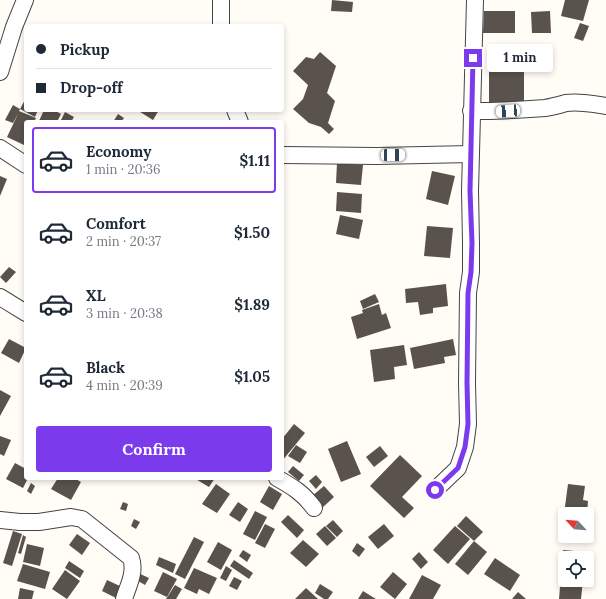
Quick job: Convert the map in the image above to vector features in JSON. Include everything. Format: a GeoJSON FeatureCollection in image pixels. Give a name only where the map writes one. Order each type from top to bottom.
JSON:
{"type":"FeatureCollection","features":[{"type":"Feature","properties":{"kind":"street"},"geometry":{"type":"LineString","coordinates":[[0,72],[14,27],[25,0]]}},
{"type":"Feature","properties":{"kind":"street"},"geometry":{"type":"LineString","coordinates":[[221,0],[221,24]]}},
{"type":"Feature","properties":{"kind":"street"},"geometry":{"type":"LineString","coordinates":[[435,490],[458,468],[465,447],[468,424],[468,293],[471,272],[472,243],[470,191],[471,111],[475,0]]}},
{"type":"Feature","properties":{"kind":"street"},"geometry":{"type":"LineString","coordinates":[[471,111],[549,108],[568,103],[606,106]]}},
{"type":"Feature","properties":{"kind":"street"},"geometry":{"type":"LineString","coordinates":[[0,148],[24,164]]}},
{"type":"Feature","properties":{"kind":"street"},"geometry":{"type":"LineString","coordinates":[[284,155],[377,156],[471,154]]}},
{"type":"Feature","properties":{"kind":"street"},"geometry":{"type":"LineString","coordinates":[[0,296],[24,312]]}},
{"type":"Feature","properties":{"kind":"street"},"geometry":{"type":"LineString","coordinates":[[280,480],[306,497],[314,508]]}},
{"type":"Feature","properties":{"kind":"street"},"geometry":{"type":"LineString","coordinates":[[0,520],[33,522],[70,517],[82,519],[131,558],[134,565],[124,599]]}},
{"type":"Feature","properties":{"kind":"building"},"geometry":{"type":"Polygon","coordinates":[[[332,0],[353,2],[352,12],[331,11],[332,0]]]}},
{"type":"Feature","properties":{"kind":"building"},"geometry":{"type":"Polygon","coordinates":[[[565,0],[589,0],[583,21],[561,16],[565,0]]]}},
{"type":"Feature","properties":{"kind":"building"},"geometry":{"type":"Polygon","coordinates":[[[484,11],[515,11],[515,33],[483,33],[484,11]]]}},
{"type":"Feature","properties":{"kind":"building"},"geometry":{"type":"Polygon","coordinates":[[[550,11],[551,33],[532,33],[531,12],[550,11]]]}},
{"type":"Feature","properties":{"kind":"building"},"geometry":{"type":"Polygon","coordinates":[[[580,23],[589,26],[583,41],[574,38],[580,23]]]}},
{"type":"Feature","properties":{"kind":"building"},"geometry":{"type":"Polygon","coordinates":[[[320,52],[336,66],[327,93],[335,101],[328,123],[334,129],[329,134],[321,127],[309,123],[293,109],[303,99],[308,85],[293,71],[306,57],[314,59],[320,52]]]}},
{"type":"Feature","properties":{"kind":"building"},"geometry":{"type":"Polygon","coordinates":[[[489,56],[524,56],[524,102],[489,102],[489,56]]]}},
{"type":"Feature","properties":{"kind":"building"},"geometry":{"type":"Polygon","coordinates":[[[24,102],[24,111],[20,109],[24,102]]]}},
{"type":"Feature","properties":{"kind":"building"},"geometry":{"type":"Polygon","coordinates":[[[13,105],[20,109],[19,111],[36,118],[35,120],[24,120],[24,145],[7,137],[18,114],[13,123],[5,120],[13,105]]]}},
{"type":"Feature","properties":{"kind":"building"},"geometry":{"type":"Polygon","coordinates":[[[26,112],[37,112],[35,117],[26,112]]]}},
{"type":"Feature","properties":{"kind":"building"},"geometry":{"type":"Polygon","coordinates":[[[43,112],[58,112],[61,114],[58,120],[39,120],[43,112]]]}},
{"type":"Feature","properties":{"kind":"building"},"geometry":{"type":"Polygon","coordinates":[[[65,112],[74,117],[72,120],[61,120],[65,112]]]}},
{"type":"Feature","properties":{"kind":"building"},"geometry":{"type":"Polygon","coordinates":[[[140,112],[158,112],[153,120],[140,112]]]}},
{"type":"Feature","properties":{"kind":"building"},"geometry":{"type":"Polygon","coordinates":[[[118,114],[124,118],[122,120],[114,120],[118,114]]]}},
{"type":"Feature","properties":{"kind":"building"},"geometry":{"type":"Polygon","coordinates":[[[337,163],[363,165],[361,185],[336,183],[337,163]]]}},
{"type":"Feature","properties":{"kind":"building"},"geometry":{"type":"Polygon","coordinates":[[[432,171],[455,176],[448,205],[426,199],[432,171]]]}},
{"type":"Feature","properties":{"kind":"building"},"geometry":{"type":"Polygon","coordinates":[[[0,176],[7,179],[0,196],[0,176]]]}},
{"type":"Feature","properties":{"kind":"building"},"geometry":{"type":"Polygon","coordinates":[[[337,192],[362,194],[361,213],[336,211],[337,192]]]}},
{"type":"Feature","properties":{"kind":"building"},"geometry":{"type":"Polygon","coordinates":[[[340,215],[363,220],[359,239],[336,234],[340,215]]]}},
{"type":"Feature","properties":{"kind":"building"},"geometry":{"type":"Polygon","coordinates":[[[427,226],[453,228],[450,258],[424,256],[427,226]]]}},
{"type":"Feature","properties":{"kind":"building"},"geometry":{"type":"Polygon","coordinates":[[[9,267],[16,272],[6,283],[0,277],[9,267]]]}},
{"type":"Feature","properties":{"kind":"building"},"geometry":{"type":"Polygon","coordinates":[[[446,284],[448,306],[433,308],[433,313],[420,315],[418,302],[406,303],[405,289],[446,284]]]}},
{"type":"Feature","properties":{"kind":"building"},"geometry":{"type":"Polygon","coordinates":[[[375,294],[379,302],[363,309],[360,301],[375,294]]]}},
{"type":"Feature","properties":{"kind":"building"},"geometry":{"type":"Polygon","coordinates":[[[379,304],[382,315],[386,313],[391,328],[357,339],[351,317],[363,313],[362,310],[379,304]]]}},
{"type":"Feature","properties":{"kind":"building"},"geometry":{"type":"Polygon","coordinates":[[[9,339],[24,347],[24,352],[19,363],[1,353],[9,339]]]}},
{"type":"Feature","properties":{"kind":"building"},"geometry":{"type":"Polygon","coordinates":[[[453,339],[456,355],[444,357],[445,363],[414,369],[410,348],[453,339]]]}},
{"type":"Feature","properties":{"kind":"building"},"geometry":{"type":"Polygon","coordinates":[[[404,345],[407,365],[394,367],[395,379],[374,382],[370,350],[404,345]]]}},
{"type":"Feature","properties":{"kind":"building"},"geometry":{"type":"Polygon","coordinates":[[[0,390],[11,396],[0,416],[0,390]]]}},
{"type":"Feature","properties":{"kind":"building"},"geometry":{"type":"Polygon","coordinates":[[[294,424],[305,433],[284,459],[284,436],[294,424]]]}},
{"type":"Feature","properties":{"kind":"building"},"geometry":{"type":"Polygon","coordinates":[[[0,436],[11,440],[4,456],[0,454],[0,436]]]}},
{"type":"Feature","properties":{"kind":"building"},"geometry":{"type":"Polygon","coordinates":[[[347,441],[361,474],[341,482],[328,449],[347,441]]]}},
{"type":"Feature","properties":{"kind":"building"},"geometry":{"type":"Polygon","coordinates":[[[296,445],[307,452],[300,463],[288,456],[296,445]]]}},
{"type":"Feature","properties":{"kind":"building"},"geometry":{"type":"Polygon","coordinates":[[[380,446],[388,456],[374,467],[366,457],[380,446]]]}},
{"type":"Feature","properties":{"kind":"building"},"geometry":{"type":"Polygon","coordinates":[[[400,455],[422,476],[402,497],[414,508],[404,518],[370,486],[400,455]]]}},
{"type":"Feature","properties":{"kind":"building"},"geometry":{"type":"Polygon","coordinates":[[[15,463],[24,468],[24,480],[27,480],[23,488],[6,479],[15,463]]]}},
{"type":"Feature","properties":{"kind":"building"},"geometry":{"type":"Polygon","coordinates":[[[293,466],[304,475],[299,481],[288,472],[293,466]]]}},
{"type":"Feature","properties":{"kind":"building"},"geometry":{"type":"Polygon","coordinates":[[[316,475],[322,482],[316,489],[309,481],[316,475]]]}},
{"type":"Feature","properties":{"kind":"building"},"geometry":{"type":"Polygon","coordinates":[[[57,480],[78,480],[81,482],[71,500],[51,489],[57,480]]]}},
{"type":"Feature","properties":{"kind":"building"},"geometry":{"type":"Polygon","coordinates":[[[197,480],[214,480],[209,487],[197,480]]]}},
{"type":"Feature","properties":{"kind":"building"},"geometry":{"type":"Polygon","coordinates":[[[31,483],[35,486],[31,494],[27,491],[31,483]]]}},
{"type":"Feature","properties":{"kind":"building"},"geometry":{"type":"Polygon","coordinates":[[[216,484],[230,494],[217,513],[202,504],[216,484]]]}},
{"type":"Feature","properties":{"kind":"building"},"geometry":{"type":"Polygon","coordinates":[[[568,484],[585,486],[583,500],[588,501],[588,507],[565,507],[568,484]]]}},
{"type":"Feature","properties":{"kind":"building"},"geometry":{"type":"Polygon","coordinates":[[[269,486],[282,494],[273,510],[260,502],[269,486]]]}},
{"type":"Feature","properties":{"kind":"building"},"geometry":{"type":"Polygon","coordinates":[[[324,486],[334,497],[322,508],[312,496],[324,486]]]}},
{"type":"Feature","properties":{"kind":"building"},"geometry":{"type":"Polygon","coordinates":[[[123,502],[128,504],[126,511],[120,509],[123,502]]]}},
{"type":"Feature","properties":{"kind":"building"},"geometry":{"type":"Polygon","coordinates":[[[238,502],[248,509],[240,522],[229,515],[238,502]]]}},
{"type":"Feature","properties":{"kind":"building"},"geometry":{"type":"Polygon","coordinates":[[[255,511],[267,517],[255,540],[243,534],[255,511]]]}},
{"type":"Feature","properties":{"kind":"building"},"geometry":{"type":"Polygon","coordinates":[[[288,515],[304,530],[297,538],[281,522],[288,515]]]}},
{"type":"Feature","properties":{"kind":"building"},"geometry":{"type":"Polygon","coordinates":[[[466,516],[483,532],[474,541],[457,526],[466,516]]]}},
{"type":"Feature","properties":{"kind":"building"},"geometry":{"type":"Polygon","coordinates":[[[134,519],[140,522],[136,529],[131,526],[134,519]]]}},
{"type":"Feature","properties":{"kind":"building"},"geometry":{"type":"Polygon","coordinates":[[[333,520],[343,531],[337,537],[326,526],[333,520]]]}},
{"type":"Feature","properties":{"kind":"building"},"geometry":{"type":"Polygon","coordinates":[[[265,524],[275,529],[265,548],[255,543],[265,524]]]}},
{"type":"Feature","properties":{"kind":"building"},"geometry":{"type":"Polygon","coordinates":[[[384,524],[394,536],[378,549],[368,537],[384,524]]]}},
{"type":"Feature","properties":{"kind":"building"},"geometry":{"type":"Polygon","coordinates":[[[325,526],[336,538],[327,546],[316,534],[325,526]]]}},
{"type":"Feature","properties":{"kind":"building"},"geometry":{"type":"Polygon","coordinates":[[[455,526],[470,539],[448,564],[433,550],[455,526]]]}},
{"type":"Feature","properties":{"kind":"building"},"geometry":{"type":"Polygon","coordinates":[[[13,531],[22,534],[12,566],[3,563],[13,531]]]}},
{"type":"Feature","properties":{"kind":"building"},"geometry":{"type":"Polygon","coordinates":[[[77,534],[90,543],[82,555],[69,545],[77,534]]]}},
{"type":"Feature","properties":{"kind":"building"},"geometry":{"type":"Polygon","coordinates":[[[23,535],[26,537],[21,554],[18,553],[23,535]]]}},
{"type":"Feature","properties":{"kind":"building"},"geometry":{"type":"Polygon","coordinates":[[[194,537],[204,542],[185,579],[175,574],[194,537]]]}},
{"type":"Feature","properties":{"kind":"building"},"geometry":{"type":"Polygon","coordinates":[[[303,540],[319,554],[306,567],[290,553],[303,540]]]}},
{"type":"Feature","properties":{"kind":"building"},"geometry":{"type":"Polygon","coordinates":[[[474,541],[487,552],[468,575],[455,564],[474,541]]]}},
{"type":"Feature","properties":{"kind":"building"},"geometry":{"type":"Polygon","coordinates":[[[218,542],[232,550],[221,570],[207,562],[218,542]]]}},
{"type":"Feature","properties":{"kind":"building"},"geometry":{"type":"Polygon","coordinates":[[[357,543],[365,549],[359,557],[352,551],[357,543]]]}},
{"type":"Feature","properties":{"kind":"building"},"geometry":{"type":"Polygon","coordinates":[[[27,544],[44,548],[40,566],[23,562],[27,544]]]}},
{"type":"Feature","properties":{"kind":"building"},"geometry":{"type":"Polygon","coordinates":[[[243,550],[251,555],[247,562],[239,556],[243,550]]]}},
{"type":"Feature","properties":{"kind":"building"},"geometry":{"type":"Polygon","coordinates":[[[419,552],[428,562],[421,569],[412,559],[419,552]]]}},
{"type":"Feature","properties":{"kind":"building"},"geometry":{"type":"Polygon","coordinates":[[[159,557],[176,564],[173,573],[156,565],[159,557]]]}},
{"type":"Feature","properties":{"kind":"building"},"geometry":{"type":"Polygon","coordinates":[[[495,558],[520,575],[510,591],[484,574],[495,558]]]}},
{"type":"Feature","properties":{"kind":"building"},"geometry":{"type":"Polygon","coordinates":[[[234,560],[253,573],[249,579],[230,566],[234,560]]]}},
{"type":"Feature","properties":{"kind":"building"},"geometry":{"type":"Polygon","coordinates":[[[69,561],[84,571],[80,578],[65,568],[69,561]]]}},
{"type":"Feature","properties":{"kind":"building"},"geometry":{"type":"Polygon","coordinates":[[[23,564],[50,572],[45,589],[17,581],[23,564]]]}},
{"type":"Feature","properties":{"kind":"building"},"geometry":{"type":"Polygon","coordinates":[[[226,566],[232,570],[226,581],[220,578],[226,566]]]}},
{"type":"Feature","properties":{"kind":"building"},"geometry":{"type":"Polygon","coordinates":[[[194,568],[217,578],[209,594],[199,589],[197,594],[184,588],[194,568]]]}},
{"type":"Feature","properties":{"kind":"building"},"geometry":{"type":"Polygon","coordinates":[[[65,570],[80,581],[67,599],[52,589],[65,570]]]}},
{"type":"Feature","properties":{"kind":"building"},"geometry":{"type":"Polygon","coordinates":[[[136,572],[149,578],[145,585],[133,578],[136,572]]]}},
{"type":"Feature","properties":{"kind":"building"},"geometry":{"type":"Polygon","coordinates":[[[163,572],[177,579],[167,597],[154,591],[163,572]]]}},
{"type":"Feature","properties":{"kind":"building"},"geometry":{"type":"Polygon","coordinates":[[[393,572],[407,584],[395,599],[380,587],[393,572]]]}},
{"type":"Feature","properties":{"kind":"building"},"geometry":{"type":"Polygon","coordinates":[[[422,575],[441,585],[433,599],[409,599],[422,575]]]}},
{"type":"Feature","properties":{"kind":"building"},"geometry":{"type":"Polygon","coordinates":[[[234,577],[242,581],[237,590],[229,586],[234,577]]]}},
{"type":"Feature","properties":{"kind":"building"},"geometry":{"type":"Polygon","coordinates":[[[107,580],[122,587],[116,598],[102,591],[107,580]]]}},
{"type":"Feature","properties":{"kind":"building"},"geometry":{"type":"Polygon","coordinates":[[[320,584],[333,592],[328,599],[324,599],[315,593],[320,584]]]}},
{"type":"Feature","properties":{"kind":"building"},"geometry":{"type":"Polygon","coordinates":[[[175,585],[182,589],[176,599],[166,599],[175,585]]]}},
{"type":"Feature","properties":{"kind":"building"},"geometry":{"type":"Polygon","coordinates":[[[560,587],[582,587],[581,599],[559,599],[560,587]]]}},
{"type":"Feature","properties":{"kind":"building"},"geometry":{"type":"Polygon","coordinates":[[[20,588],[34,591],[32,599],[18,599],[20,588]]]}},
{"type":"Feature","properties":{"kind":"building"},"geometry":{"type":"Polygon","coordinates":[[[306,588],[318,599],[295,599],[306,588]]]}},
{"type":"Feature","properties":{"kind":"building"},"geometry":{"type":"Polygon","coordinates":[[[363,591],[376,599],[358,599],[363,591]]]}},
{"type":"Feature","properties":{"kind":"building"},"geometry":{"type":"Polygon","coordinates":[[[518,592],[526,599],[512,599],[518,592]]]}},
{"type":"Feature","properties":{"kind":"route"},"geometry":{"type":"LineString","coordinates":[[435,490],[458,468],[465,447],[468,424],[468,293],[471,272],[472,243],[470,191],[473,58]]}}]}
